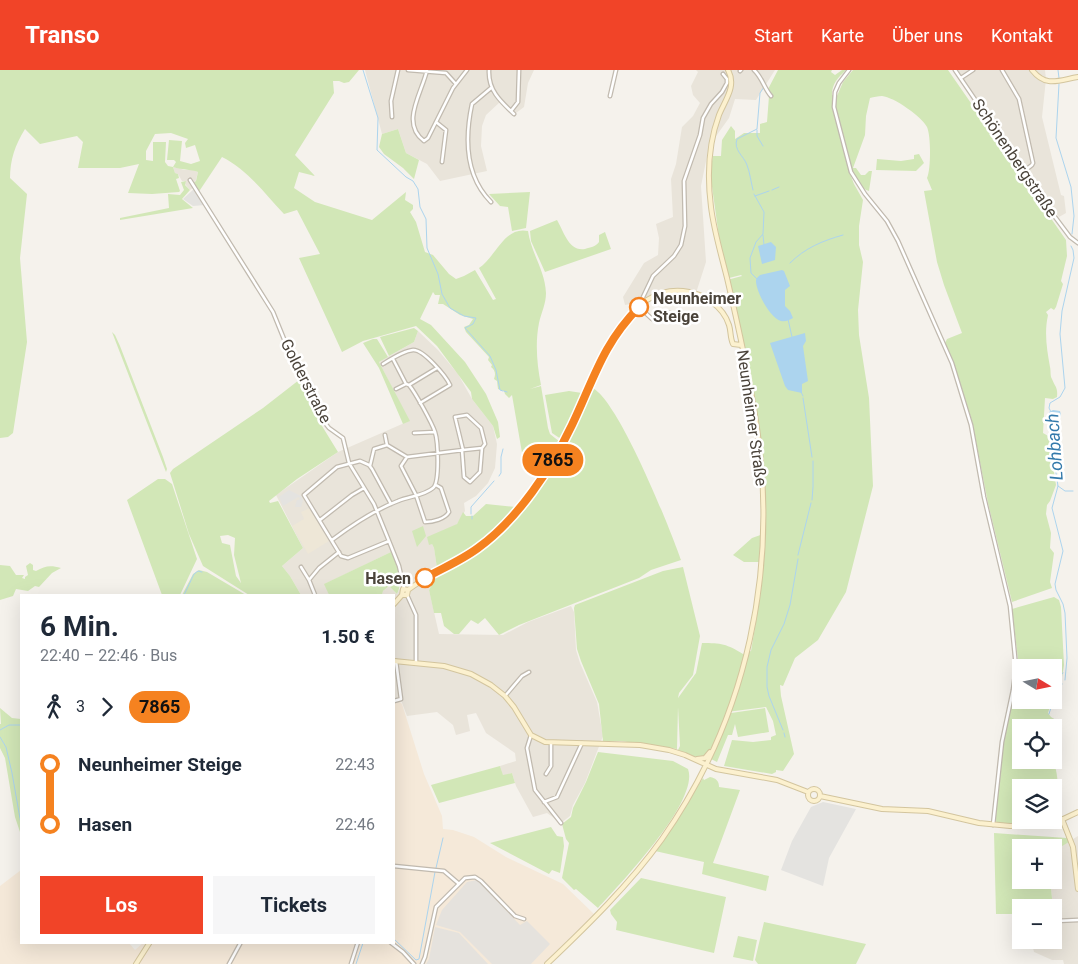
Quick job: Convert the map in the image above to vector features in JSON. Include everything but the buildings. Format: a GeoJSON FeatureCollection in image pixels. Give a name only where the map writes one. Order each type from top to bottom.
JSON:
{"type":"FeatureCollection","features":[{"type":"Feature","properties":{"kind":"street"},"geometry":{"type":"LineString","coordinates":[[392,117],[391,101],[398,70]]}},
{"type":"Feature","properties":{"kind":"street"},"geometry":{"type":"LineString","coordinates":[[408,70],[446,73],[456,84]]}},
{"type":"Feature","properties":{"kind":"street"},"geometry":{"type":"LineString","coordinates":[[426,71],[412,115],[412,122],[417,134],[423,140],[426,140],[456,84],[467,70]]}},
{"type":"Feature","properties":{"kind":"street"},"geometry":{"type":"LineString","coordinates":[[489,70],[491,88],[503,104],[513,113],[518,102],[518,70]]}},
{"type":"Feature","properties":{"kind":"street"},"geometry":{"type":"LineString","coordinates":[[610,96],[616,70]]}},
{"type":"Feature","properties":{"kind":"street","name":"Neunheimer Straße"},"geometry":{"type":"LineString","coordinates":[[547,964],[605,908],[642,865],[672,824],[706,765],[736,694],[757,607],[762,565],[764,520],[762,472],[756,421],[742,345],[714,222],[709,180],[711,145],[715,127],[732,83],[728,70]]}},
{"type":"Feature","properties":{"kind":"street"},"geometry":{"type":"LineString","coordinates":[[754,70],[770,96]]}},
{"type":"Feature","properties":{"kind":"street"},"geometry":{"type":"LineString","coordinates":[[849,70],[835,92],[834,107],[853,176],[887,221],[898,241],[952,363],[971,425],[984,498],[1010,606],[1016,667],[1002,742],[992,824]]}},
{"type":"Feature","properties":{"kind":"street","name":"Schönenbergstraße"},"geometry":{"type":"LineString","coordinates":[[955,70],[1061,226],[1078,243]]}},
{"type":"Feature","properties":{"kind":"street"},"geometry":{"type":"LineString","coordinates":[[961,78],[973,70]]}},
{"type":"Feature","properties":{"kind":"street"},"geometry":{"type":"LineString","coordinates":[[1002,70],[1019,99],[1033,163],[1032,166],[1023,172]]}},
{"type":"Feature","properties":{"kind":"street"},"geometry":{"type":"LineString","coordinates":[[1032,70],[1049,82],[1078,78]]}},
{"type":"Feature","properties":{"kind":"street"},"geometry":{"type":"LineString","coordinates":[[643,303],[643,296],[654,276],[674,256],[681,245],[685,226],[685,175],[700,135],[704,118],[711,104],[727,83],[727,79],[723,74]]}},
{"type":"Feature","properties":{"kind":"street"},"geometry":{"type":"LineString","coordinates":[[491,88],[472,104],[467,131],[467,145],[474,174],[484,195],[491,202]]}},
{"type":"Feature","properties":{"kind":"street"},"geometry":{"type":"LineString","coordinates":[[722,92],[727,98]]}},
{"type":"Feature","properties":{"kind":"street"},"geometry":{"type":"LineString","coordinates":[[436,122],[446,130],[442,162]]}},
{"type":"Feature","properties":{"kind":"street","name":"Golderstraße"},"geometry":{"type":"LineString","coordinates":[[190,180],[273,312],[281,334],[325,423],[343,438],[349,463],[376,510],[399,566],[406,589]]}},
{"type":"Feature","properties":{"kind":"street"},"geometry":{"type":"LineString","coordinates":[[395,603],[402,595],[401,592],[480,547],[519,508],[553,461],[570,429],[596,368],[610,342],[622,325],[643,303],[671,291],[688,292],[698,295],[712,302],[719,309],[729,325],[733,344],[737,346],[742,345]]}},
{"type":"Feature","properties":{"kind":"street"},"geometry":{"type":"LineString","coordinates":[[639,307],[652,319],[670,313],[674,314]]}},
{"type":"Feature","properties":{"kind":"street"},"geometry":{"type":"LineString","coordinates":[[383,364],[411,350],[416,350],[426,356],[450,385],[419,403]]}},
{"type":"Feature","properties":{"kind":"street"},"geometry":{"type":"LineString","coordinates":[[332,540],[376,510],[427,492],[436,485],[438,470],[435,432],[393,359]]}},
{"type":"Feature","properties":{"kind":"street"},"geometry":{"type":"LineString","coordinates":[[396,389],[437,368]]}},
{"type":"Feature","properties":{"kind":"street"},"geometry":{"type":"LineString","coordinates":[[467,415],[481,428],[485,444],[482,448],[480,472],[470,482],[464,477],[462,450],[455,418],[467,415]]}},
{"type":"Feature","properties":{"kind":"street"},"geometry":{"type":"LineString","coordinates":[[414,433],[435,432]]}},
{"type":"Feature","properties":{"kind":"street"},"geometry":{"type":"LineString","coordinates":[[385,435],[387,445],[407,457],[482,448]]}},
{"type":"Feature","properties":{"kind":"street"},"geometry":{"type":"LineString","coordinates":[[370,466],[374,450],[387,445]]}},
{"type":"Feature","properties":{"kind":"street"},"geometry":{"type":"LineString","coordinates":[[407,457],[401,466],[416,495],[425,522],[447,516],[449,512],[441,488],[436,485]]}},
{"type":"Feature","properties":{"kind":"street"},"geometry":{"type":"LineString","coordinates":[[389,541],[344,558],[304,495],[337,467],[360,461],[370,466],[391,504]]}},
{"type":"Feature","properties":{"kind":"street"},"geometry":{"type":"LineString","coordinates":[[320,520],[364,488]]}},
{"type":"Feature","properties":{"kind":"street"},"geometry":{"type":"LineString","coordinates":[[309,580],[339,552]]}},
{"type":"Feature","properties":{"kind":"street"},"geometry":{"type":"LineString","coordinates":[[301,567],[316,594]]}},
{"type":"Feature","properties":{"kind":"street"},"geometry":{"type":"LineString","coordinates":[[406,589],[416,615],[416,662]]}},
{"type":"Feature","properties":{"kind":"street"},"geometry":{"type":"LineString","coordinates":[[402,595],[407,595]]}},
{"type":"Feature","properties":{"kind":"street"},"geometry":{"type":"LineString","coordinates":[[395,701],[401,700],[395,661],[444,666],[471,674],[491,685],[505,696],[514,707],[531,735],[551,743],[601,742],[640,745],[669,750],[716,769],[777,780],[808,792]]}},
{"type":"Feature","properties":{"kind":"street"},"geometry":{"type":"LineString","coordinates":[[505,696],[522,676],[528,672]]}},
{"type":"Feature","properties":{"kind":"street"},"geometry":{"type":"LineString","coordinates":[[531,735],[527,748],[535,790],[561,823]]}},
{"type":"Feature","properties":{"kind":"street"},"geometry":{"type":"LineString","coordinates":[[546,774],[550,766],[551,743]]}},
{"type":"Feature","properties":{"kind":"street"},"geometry":{"type":"LineString","coordinates":[[544,802],[557,797],[582,743]]}},
{"type":"Feature","properties":{"kind":"street"},"geometry":{"type":"LineString","coordinates":[[692,758],[705,758],[714,748]]}},
{"type":"Feature","properties":{"kind":"street"},"geometry":{"type":"LineString","coordinates":[[699,778],[706,771],[716,769]]}},
{"type":"Feature","properties":{"kind":"street"},"geometry":{"type":"LineString","coordinates":[[808,792],[811,789],[816,789],[820,796],[882,809],[928,810],[964,820],[1012,825]]}},
{"type":"Feature","properties":{"kind":"street"},"geometry":{"type":"LineString","coordinates":[[808,792],[808,799],[812,801],[817,800],[820,796]]}},
{"type":"Feature","properties":{"kind":"street"},"geometry":{"type":"LineString","coordinates":[[1078,812],[1062,819],[1076,856],[1078,889]]}},
{"type":"Feature","properties":{"kind":"street"},"geometry":{"type":"LineString","coordinates":[[1062,826],[1067,830]]}},
{"type":"Feature","properties":{"kind":"street"},"geometry":{"type":"LineString","coordinates":[[395,866],[444,871],[458,883]]}},
{"type":"Feature","properties":{"kind":"street"},"geometry":{"type":"LineString","coordinates":[[422,964],[436,907],[465,878],[471,876],[479,879],[515,916],[524,920]]}},
{"type":"Feature","properties":{"kind":"street"},"geometry":{"type":"LineString","coordinates":[[1062,921],[1078,920]]}},
{"type":"Feature","properties":{"kind":"street"},"geometry":{"type":"LineString","coordinates":[[136,964],[149,944]]}},
{"type":"Feature","properties":{"kind":"street"},"geometry":{"type":"LineString","coordinates":[[229,964],[239,944]]}},
{"type":"Feature","properties":{"kind":"street"},"geometry":{"type":"LineString","coordinates":[[351,964],[357,944]]}},
{"type":"Feature","properties":{"kind":"street"},"geometry":{"type":"LineString","coordinates":[[393,944],[414,964]]}},
{"type":"Feature","properties":{"kind":"shaded area"},"geometry":{"type":"Polygon","coordinates":[[[365,70],[534,70],[528,83],[524,107],[516,113],[500,102],[486,115],[482,126],[481,146],[487,171],[440,181],[427,164],[406,153],[398,129],[382,134],[365,70]]]}},
{"type":"Feature","properties":{"kind":"shaded area"},"geometry":{"type":"Polygon","coordinates":[[[696,70],[775,70],[756,100],[735,99],[729,118],[709,146],[701,186],[706,262],[696,293],[681,288],[662,292],[636,304],[625,305],[623,297],[644,263],[658,255],[659,238],[656,224],[673,217],[671,179],[676,164],[682,127],[693,116],[700,103],[693,95],[691,86],[698,72],[696,70]]]}},
{"type":"Feature","properties":{"kind":"shaded area"},"geometry":{"type":"Polygon","coordinates":[[[958,70],[1045,70],[1046,79],[1042,117],[1061,195],[1064,196],[1066,213],[1059,217],[978,103],[958,70]]]}},
{"type":"Feature","properties":{"kind":"shaded area"},"geometry":{"type":"Polygon","coordinates":[[[173,167],[198,172],[194,187],[190,190],[185,184],[186,181],[182,181],[178,174],[175,173],[173,167]]]}},
{"type":"Feature","properties":{"kind":"shaded area"},"geometry":{"type":"Polygon","coordinates":[[[195,188],[205,205],[193,206],[183,199],[195,188]]]}},
{"type":"Feature","properties":{"kind":"shaded area"},"geometry":{"type":"Polygon","coordinates":[[[418,331],[438,350],[458,374],[472,399],[493,426],[497,444],[495,468],[488,483],[476,496],[464,503],[465,511],[457,524],[432,544],[438,574],[429,590],[439,634],[503,635],[528,622],[571,606],[574,612],[576,650],[597,702],[603,736],[570,816],[561,823],[547,813],[533,817],[516,786],[512,773],[503,776],[500,766],[516,761],[515,753],[486,733],[476,713],[467,715],[470,731],[456,735],[453,725],[437,712],[407,716],[401,700],[395,701],[395,594],[382,594],[389,586],[397,594],[401,586],[397,565],[391,552],[325,584],[329,594],[300,594],[282,566],[303,548],[276,495],[338,452],[409,421],[379,362],[414,342],[418,331]]]}},
{"type":"Feature","properties":{"kind":"shaded area"},"geometry":{"type":"Polygon","coordinates":[[[289,490],[301,496],[303,500],[301,507],[295,507],[297,500],[300,498],[298,497],[283,506],[279,497],[289,490]]]}},
{"type":"Feature","properties":{"kind":"shaded area"},"geometry":{"type":"Polygon","coordinates":[[[310,508],[329,541],[308,554],[292,526],[304,519],[301,512],[310,508]]]}},
{"type":"Feature","properties":{"kind":"shaded area"},"geometry":{"type":"Polygon","coordinates":[[[400,702],[402,704],[424,774],[442,816],[443,829],[453,830],[474,837],[506,857],[563,884],[594,914],[543,964],[0,964],[0,886],[20,871],[20,944],[130,944],[135,950],[142,944],[395,944],[395,703],[400,702]]]}},
{"type":"Feature","properties":{"kind":"shaded area"},"geometry":{"type":"Polygon","coordinates":[[[823,802],[856,809],[829,858],[823,886],[781,870],[792,841],[811,807],[823,802]]]}},
{"type":"Feature","properties":{"kind":"shaded area"},"geometry":{"type":"Polygon","coordinates":[[[1078,836],[1078,964],[1064,964],[1063,960],[1052,960],[1034,952],[1033,949],[1062,949],[1062,899],[1052,899],[1051,889],[1062,889],[1062,846],[1078,836]]]}},
{"type":"Feature","properties":{"kind":"shaded area"},"geometry":{"type":"Polygon","coordinates":[[[477,880],[520,925],[527,921],[550,944],[531,964],[492,964],[460,932],[436,925],[442,910],[467,882],[477,880]]]}},
{"type":"Feature","properties":{"kind":"shaded area"},"geometry":{"type":"Polygon","coordinates":[[[435,927],[459,933],[488,964],[426,964],[429,959],[435,927]]]}},
{"type":"Feature","properties":{"kind":"green space"},"geometry":{"type":"Polygon","coordinates":[[[0,70],[359,70],[349,82],[333,81],[334,93],[295,155],[315,176],[299,172],[294,188],[315,202],[372,220],[406,192],[405,200],[413,205],[413,209],[410,212],[416,222],[425,252],[433,255],[449,274],[456,279],[475,270],[493,300],[496,299],[479,268],[506,238],[513,233],[528,231],[543,277],[546,293],[537,338],[541,385],[530,389],[541,386],[550,434],[560,442],[544,469],[525,470],[512,395],[509,398],[504,391],[498,389],[497,381],[494,379],[495,372],[488,360],[489,357],[466,332],[464,327],[469,325],[473,319],[460,315],[443,304],[438,304],[440,295],[435,295],[433,292],[420,319],[431,325],[465,362],[486,394],[498,422],[500,437],[497,439],[493,426],[472,399],[471,392],[437,346],[416,326],[363,341],[342,352],[299,258],[320,254],[297,210],[284,214],[256,183],[231,162],[222,157],[198,193],[192,184],[196,181],[198,172],[173,167],[179,178],[176,179],[179,192],[128,193],[139,164],[120,168],[78,168],[83,142],[77,136],[40,144],[25,129],[14,153],[10,178],[27,194],[20,258],[27,342],[13,433],[8,437],[0,438],[0,70]],[[171,133],[155,134],[146,151],[146,160],[153,161],[153,142],[166,142],[165,162],[168,166],[173,167],[176,162],[174,160],[167,160],[169,140],[182,141],[180,161],[191,164],[200,161],[195,145],[186,148],[185,143],[188,139],[171,133]]]}},
{"type":"Feature","properties":{"kind":"green space"},"geometry":{"type":"Polygon","coordinates":[[[778,70],[832,70],[831,72],[835,75],[842,70],[846,70],[834,84],[832,95],[837,96],[843,82],[853,70],[948,70],[1066,240],[1067,256],[1061,281],[1063,284],[1056,307],[1054,310],[1051,308],[1046,312],[1048,315],[1046,335],[1051,376],[1057,389],[1057,397],[1053,399],[1045,398],[1043,433],[1050,437],[1051,461],[1056,485],[1047,505],[1046,514],[1051,533],[1050,548],[1054,553],[1050,582],[1052,588],[1012,602],[988,503],[972,421],[945,343],[947,339],[962,333],[937,262],[924,191],[932,190],[927,178],[930,145],[927,127],[914,113],[887,97],[878,96],[870,98],[866,116],[865,135],[853,168],[856,168],[861,175],[872,171],[869,191],[860,185],[852,169],[849,171],[863,200],[859,226],[859,245],[863,262],[858,310],[859,335],[869,398],[873,486],[846,592],[818,640],[795,658],[783,686],[780,685],[794,754],[783,771],[776,770],[772,774],[724,766],[732,740],[753,742],[771,740],[771,737],[776,735],[773,721],[766,707],[727,712],[712,747],[702,757],[696,757],[678,750],[680,746],[678,707],[677,749],[621,741],[603,741],[599,704],[577,649],[574,608],[575,605],[663,571],[683,567],[700,636],[693,675],[679,693],[678,698],[696,673],[702,643],[724,645],[743,654],[751,651],[764,562],[744,562],[733,555],[752,538],[766,533],[763,468],[756,421],[727,280],[742,276],[729,278],[719,237],[710,172],[713,156],[721,156],[722,140],[731,126],[735,131],[735,139],[744,133],[760,133],[760,124],[767,122],[769,96],[766,93],[778,70]]]}},
{"type":"Feature","properties":{"kind":"green space"},"geometry":{"type":"Polygon","coordinates":[[[398,129],[406,153],[419,160],[414,179],[384,154],[379,147],[382,134],[398,129]]]}},
{"type":"Feature","properties":{"kind":"green space"},"geometry":{"type":"Polygon","coordinates":[[[919,154],[924,163],[916,171],[876,170],[877,159],[901,161],[914,159],[914,155],[919,154]]]}},
{"type":"Feature","properties":{"kind":"green space"},"geometry":{"type":"Polygon","coordinates":[[[186,181],[185,185],[190,190],[182,199],[193,208],[120,220],[120,218],[169,208],[168,194],[180,195],[184,190],[181,182],[186,181]]]}},
{"type":"Feature","properties":{"kind":"green space"},"geometry":{"type":"Polygon","coordinates":[[[530,192],[526,228],[512,231],[508,207],[500,206],[489,194],[530,192]]]}},
{"type":"Feature","properties":{"kind":"green space"},"geometry":{"type":"Polygon","coordinates":[[[557,220],[568,240],[575,247],[585,249],[594,246],[599,242],[599,235],[605,232],[611,249],[545,272],[531,241],[530,231],[557,220]]]}},
{"type":"Feature","properties":{"kind":"green space"},"geometry":{"type":"Polygon","coordinates":[[[414,328],[418,331],[414,342],[389,356],[380,337],[414,328]]]}},
{"type":"Feature","properties":{"kind":"green space"},"geometry":{"type":"Polygon","coordinates":[[[112,332],[120,346],[163,457],[167,469],[166,472],[112,332]]]}},
{"type":"Feature","properties":{"kind":"green space"},"geometry":{"type":"Polygon","coordinates":[[[377,339],[388,357],[379,362],[410,421],[403,424],[379,368],[363,343],[377,339]]]}},
{"type":"Feature","properties":{"kind":"green space"},"geometry":{"type":"Polygon","coordinates":[[[299,380],[303,380],[324,423],[322,426],[338,452],[297,479],[269,501],[270,503],[278,501],[303,548],[282,566],[300,594],[247,594],[203,566],[189,534],[170,473],[173,469],[263,408],[299,380]],[[228,535],[220,536],[222,543],[230,545],[236,576],[241,583],[234,555],[235,538],[228,535]]]}},
{"type":"Feature","properties":{"kind":"green space"},"geometry":{"type":"Polygon","coordinates":[[[590,387],[601,395],[614,412],[628,437],[655,494],[681,560],[651,570],[639,578],[519,625],[499,635],[485,618],[478,624],[471,620],[459,634],[454,634],[444,626],[441,613],[434,613],[429,590],[438,573],[491,539],[543,478],[557,458],[590,387]]]}},
{"type":"Feature","properties":{"kind":"green space"},"geometry":{"type":"Polygon","coordinates":[[[569,391],[582,393],[561,439],[552,433],[545,395],[569,391]]]}},
{"type":"Feature","properties":{"kind":"green space"},"geometry":{"type":"Polygon","coordinates":[[[158,479],[165,479],[172,484],[197,559],[180,594],[162,594],[127,500],[158,479]]]}},
{"type":"Feature","properties":{"kind":"green space"},"geometry":{"type":"Polygon","coordinates":[[[486,504],[516,507],[474,548],[437,568],[434,548],[432,544],[429,545],[427,537],[457,524],[463,512],[466,516],[473,516],[486,504]]]}},
{"type":"Feature","properties":{"kind":"green space"},"geometry":{"type":"Polygon","coordinates":[[[423,526],[426,536],[417,547],[412,531],[423,526]]]}},
{"type":"Feature","properties":{"kind":"green space"},"geometry":{"type":"Polygon","coordinates":[[[391,552],[400,578],[397,594],[389,586],[382,594],[329,594],[324,584],[391,552]]]}},
{"type":"Feature","properties":{"kind":"green space"},"geometry":{"type":"Polygon","coordinates":[[[30,563],[33,565],[33,570],[36,571],[48,566],[61,568],[52,573],[39,587],[35,586],[28,591],[16,589],[13,596],[0,600],[0,565],[10,566],[16,575],[24,575],[22,578],[25,579],[28,575],[26,566],[30,563]]]}},
{"type":"Feature","properties":{"kind":"green space"},"geometry":{"type":"Polygon","coordinates":[[[199,570],[207,572],[244,594],[183,594],[193,574],[199,570]]]}},
{"type":"Feature","properties":{"kind":"green space"},"geometry":{"type":"Polygon","coordinates":[[[1054,597],[1059,600],[1064,665],[1062,677],[1062,659],[1018,659],[1012,609],[1054,597]]]}},
{"type":"Feature","properties":{"kind":"green space"},"geometry":{"type":"Polygon","coordinates":[[[1012,699],[1012,709],[1049,709],[1048,713],[1054,719],[1012,719],[1012,769],[1056,769],[1057,779],[1012,779],[1012,825],[997,824],[995,818],[1003,740],[1012,699]]]}},
{"type":"Feature","properties":{"kind":"green space"},"geometry":{"type":"Polygon","coordinates":[[[0,708],[12,718],[20,719],[20,832],[15,817],[5,758],[0,748],[0,708]]]}},
{"type":"Feature","properties":{"kind":"green space"},"geometry":{"type":"Polygon","coordinates":[[[765,708],[769,732],[738,737],[735,724],[732,735],[728,735],[717,762],[711,759],[731,713],[765,708]]]}},
{"type":"Feature","properties":{"kind":"green space"},"geometry":{"type":"Polygon","coordinates":[[[598,752],[673,761],[688,769],[688,783],[682,801],[655,842],[598,908],[576,889],[574,890],[562,878],[569,843],[562,824],[571,817],[573,808],[598,752]]]}},
{"type":"Feature","properties":{"kind":"green space"},"geometry":{"type":"Polygon","coordinates":[[[500,766],[503,775],[512,773],[515,783],[439,803],[431,785],[500,766]]]}},
{"type":"Feature","properties":{"kind":"green space"},"geometry":{"type":"Polygon","coordinates":[[[710,777],[717,780],[719,787],[740,790],[713,863],[769,876],[766,891],[702,874],[704,862],[655,851],[703,778],[704,780],[710,777]]]}},
{"type":"Feature","properties":{"kind":"green space"},"geometry":{"type":"Polygon","coordinates":[[[551,827],[557,836],[563,837],[564,846],[560,873],[552,870],[549,874],[490,843],[551,827]]]}},
{"type":"Feature","properties":{"kind":"green space"},"geometry":{"type":"Polygon","coordinates":[[[994,833],[1067,838],[1069,842],[1062,846],[1062,839],[1012,839],[1012,889],[1051,889],[1052,899],[1012,899],[1012,914],[996,914],[994,833]]]}},
{"type":"Feature","properties":{"kind":"green space"},"geometry":{"type":"Polygon","coordinates":[[[641,878],[726,897],[714,953],[616,930],[617,922],[610,910],[641,878]]]}},
{"type":"Feature","properties":{"kind":"green space"},"geometry":{"type":"Polygon","coordinates":[[[764,922],[866,944],[856,964],[758,964],[755,960],[764,922]]]}},
{"type":"Feature","properties":{"kind":"green space"},"geometry":{"type":"Polygon","coordinates":[[[738,936],[757,940],[753,961],[733,957],[738,936]]]}},
{"type":"Feature","properties":{"kind":"water"},"geometry":{"type":"Polygon","coordinates":[[[771,242],[776,247],[775,260],[762,264],[758,246],[771,242]]]}},
{"type":"Feature","properties":{"kind":"water"},"geometry":{"type":"Polygon","coordinates":[[[782,270],[790,286],[785,290],[785,306],[793,318],[787,321],[777,319],[769,310],[761,298],[756,282],[760,275],[782,270]]]}},
{"type":"Feature","properties":{"kind":"water"},"geometry":{"type":"Polygon","coordinates":[[[805,333],[806,341],[803,346],[808,381],[802,384],[802,393],[788,390],[785,386],[770,343],[805,333]]]}},
{"type":"Feature","properties":{"kind":"water"},"geometry":{"type":"Polygon","coordinates":[[[1053,410],[1060,411],[1061,415],[1055,433],[1051,429],[1049,421],[1049,412],[1053,410]]]}},
{"type":"Feature","properties":{"kind":"waterway"},"geometry":{"type":"LineString","coordinates":[[363,70],[378,118],[377,150],[406,177],[413,181],[418,189],[420,207],[426,219],[427,248],[438,274],[442,294],[450,308],[464,316],[476,318],[473,324],[465,328],[490,356],[496,370],[500,390],[503,391]]}},
{"type":"Feature","properties":{"kind":"waterway","name":"Lohbach"},"geometry":{"type":"LineString","coordinates":[[1058,70],[1059,78]]}},
{"type":"Feature","properties":{"kind":"waterway","name":"Lohbach"},"geometry":{"type":"LineString","coordinates":[[1059,84],[1056,138],[1071,187],[1074,216],[1072,234]]}},
{"type":"Feature","properties":{"kind":"waterway"},"geometry":{"type":"LineString","coordinates":[[753,190],[746,162],[736,143],[737,139],[757,129],[760,93],[764,87]]}},
{"type":"Feature","properties":{"kind":"waterway"},"geometry":{"type":"LineString","coordinates":[[757,130],[757,136],[763,146]]}},
{"type":"Feature","properties":{"kind":"waterway"},"geometry":{"type":"LineString","coordinates":[[772,190],[779,187]]}},
{"type":"Feature","properties":{"kind":"waterway"},"geometry":{"type":"LineString","coordinates":[[755,196],[769,191]]}},
{"type":"Feature","properties":{"kind":"waterway"},"geometry":{"type":"LineString","coordinates":[[754,194],[764,212],[763,234],[756,242],[750,258],[751,273],[757,279]]}},
{"type":"Feature","properties":{"kind":"waterway"},"geometry":{"type":"LineString","coordinates":[[763,235],[764,245]]}},
{"type":"Feature","properties":{"kind":"waterway"},"geometry":{"type":"LineString","coordinates":[[790,263],[814,246],[843,235]]}},
{"type":"Feature","properties":{"kind":"waterway","name":"Lohbach"},"geometry":{"type":"LineString","coordinates":[[1051,412],[1049,408],[1050,403],[1060,397],[1065,388],[1060,334],[1062,311],[1074,258],[1071,246]]}},
{"type":"Feature","properties":{"kind":"waterway"},"geometry":{"type":"LineString","coordinates":[[788,319],[792,337]]}},
{"type":"Feature","properties":{"kind":"waterway"},"geometry":{"type":"LineString","coordinates":[[801,392],[803,396]]}},
{"type":"Feature","properties":{"kind":"waterway"},"geometry":{"type":"LineString","coordinates":[[803,398],[812,457]]}},
{"type":"Feature","properties":{"kind":"waterway","name":"Lohbach"},"geometry":{"type":"LineString","coordinates":[[1053,431],[1052,447],[1058,486],[1052,508],[1063,551],[1055,584],[1065,613],[1067,658],[1065,680]]}},
{"type":"Feature","properties":{"kind":"waterway"},"geometry":{"type":"LineString","coordinates":[[499,476],[501,473],[503,449]]}},
{"type":"Feature","properties":{"kind":"waterway"},"geometry":{"type":"LineString","coordinates":[[812,500],[813,461]]}},
{"type":"Feature","properties":{"kind":"waterway"},"geometry":{"type":"LineString","coordinates":[[471,514],[471,507],[494,481]]}},
{"type":"Feature","properties":{"kind":"waterway"},"geometry":{"type":"LineString","coordinates":[[1058,486],[1065,491],[1073,491]]}},
{"type":"Feature","properties":{"kind":"waterway"},"geometry":{"type":"LineString","coordinates":[[798,555],[811,503]]}},
{"type":"Feature","properties":{"kind":"waterway"},"geometry":{"type":"LineString","coordinates":[[783,730],[769,696],[767,667],[771,650],[784,624],[790,605],[798,559]]}},
{"type":"Feature","properties":{"kind":"waterway"},"geometry":{"type":"LineString","coordinates":[[184,594],[194,574],[198,571],[202,572]]}},
{"type":"Feature","properties":{"kind":"waterway","name":"Lohbach"},"geometry":{"type":"LineString","coordinates":[[1049,714],[1051,709]]}},
{"type":"Feature","properties":{"kind":"waterway"},"geometry":{"type":"LineString","coordinates":[[0,730],[9,725],[20,725]]}},
{"type":"Feature","properties":{"kind":"waterway"},"geometry":{"type":"LineString","coordinates":[[784,733],[785,737]]}},
{"type":"Feature","properties":{"kind":"waterway"},"geometry":{"type":"LineString","coordinates":[[0,737],[6,747],[20,818]]}},
{"type":"Feature","properties":{"kind":"waterway"},"geometry":{"type":"LineString","coordinates":[[436,868],[443,838]]}},
{"type":"Feature","properties":{"kind":"waterway"},"geometry":{"type":"LineString","coordinates":[[395,940],[416,960],[419,959],[435,872]]}},
{"type":"Feature","properties":{"kind":"waterway"},"geometry":{"type":"LineString","coordinates":[[356,964],[363,944]]}},
{"type":"Feature","properties":{"kind":"bus line","name":"7865"},"geometry":{"type":"LineString","coordinates":[[425,578],[460,560],[480,547],[519,508],[553,461],[564,442],[596,368],[610,342],[622,325],[639,307]]}},
{"type":"Feature","properties":{"kind":"place","name":"Neunheimer Steige"},"geometry":{"type":"Point","coordinates":[639,307]}},
{"type":"Feature","properties":{"kind":"place","name":"Hasen"},"geometry":{"type":"Point","coordinates":[425,578]}}]}
